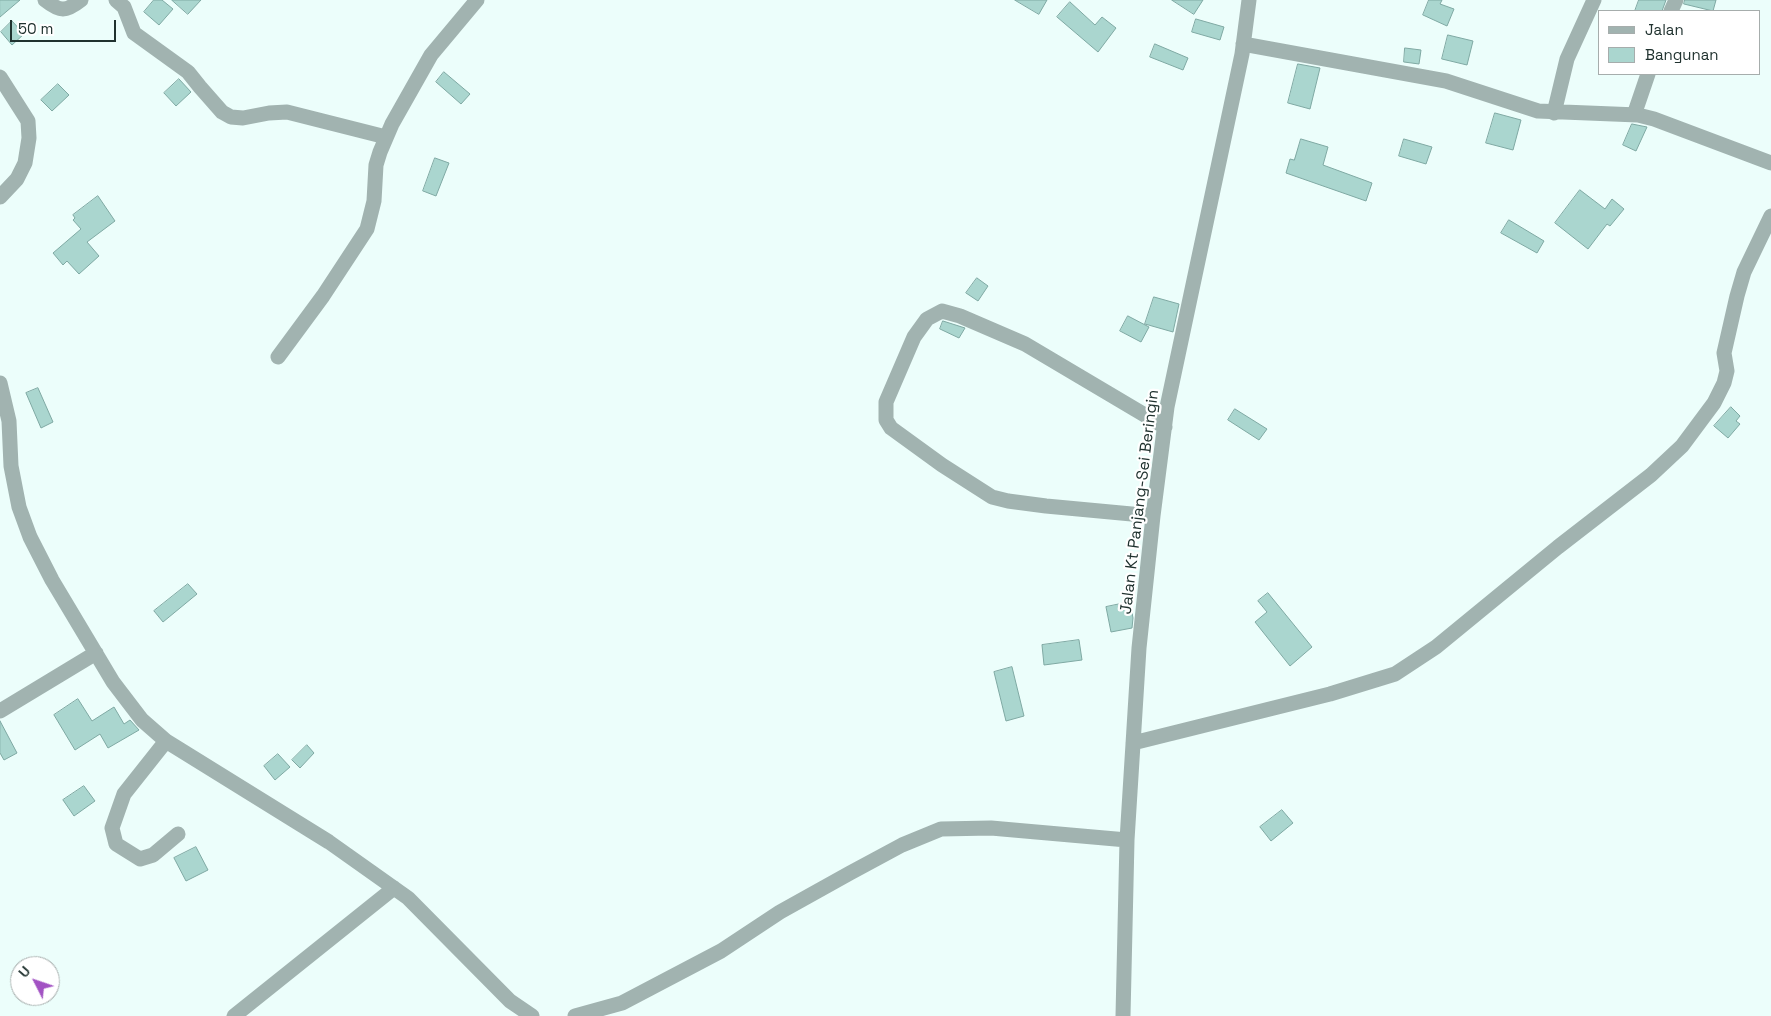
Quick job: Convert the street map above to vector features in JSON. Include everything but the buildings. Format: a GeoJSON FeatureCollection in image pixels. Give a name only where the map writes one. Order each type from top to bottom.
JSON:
{"type":"FeatureCollection","features":[{"type":"Feature","properties":{"kind":"street"},"geometry":{"type":"LineString","coordinates":[[45,0],[60,10],[69,10],[81,0]]}},
{"type":"Feature","properties":{"kind":"street"},"geometry":{"type":"LineString","coordinates":[[116,0],[124,8],[134,33],[188,72],[222,112],[243,118],[287,112],[386,137]]}},
{"type":"Feature","properties":{"kind":"street"},"geometry":{"type":"LineString","coordinates":[[278,357],[323,296],[367,229],[374,200],[376,165],[386,137],[431,55],[477,0]]}},
{"type":"Feature","properties":{"kind":"street","name":"Jalan Kt Panjang-Sei Beringin"},"geometry":{"type":"LineString","coordinates":[[1123,1016],[1127,840],[1139,648],[1153,516],[1167,407],[1243,44],[1249,0]]}},
{"type":"Feature","properties":{"kind":"street"},"geometry":{"type":"LineString","coordinates":[[1554,113],[1567,59],[1594,0]]}},
{"type":"Feature","properties":{"kind":"street"},"geometry":{"type":"LineString","coordinates":[[1243,44],[1446,81],[1527,109],[1554,113],[1634,114],[1654,119],[1771,163]]}},
{"type":"Feature","properties":{"kind":"street"},"geometry":{"type":"LineString","coordinates":[[1634,114],[1648,75]]}},
{"type":"Feature","properties":{"kind":"street"},"geometry":{"type":"LineString","coordinates":[[0,77],[28,121],[29,138],[25,162],[16,179],[0,197]]}},
{"type":"Feature","properties":{"kind":"street"},"geometry":{"type":"LineString","coordinates":[[1133,743],[1330,694],[1395,674],[1436,648],[1558,547],[1651,475],[1682,446],[1714,403],[1724,383],[1727,371],[1724,353],[1737,296],[1744,272],[1771,216]]}},
{"type":"Feature","properties":{"kind":"street"},"geometry":{"type":"LineString","coordinates":[[1153,516],[1046,506],[992,497],[942,465],[891,428],[886,420],[886,402],[914,337],[927,319],[942,311],[960,316],[1024,344],[1165,427]]}},
{"type":"Feature","properties":{"kind":"street"},"geometry":{"type":"LineString","coordinates":[[0,383],[9,420],[11,466],[19,507],[30,537],[52,580],[113,682],[142,720],[166,741],[329,842],[408,898],[510,1001],[532,1016]]}},
{"type":"Feature","properties":{"kind":"street"},"geometry":{"type":"LineString","coordinates":[[0,711],[96,653]]}},
{"type":"Feature","properties":{"kind":"street"},"geometry":{"type":"LineString","coordinates":[[166,741],[124,794],[112,828],[116,844],[140,859],[153,855],[178,834]]}},
{"type":"Feature","properties":{"kind":"street"},"geometry":{"type":"LineString","coordinates":[[575,1016],[622,1003],[721,951],[780,912],[850,873],[902,845],[940,829],[1000,828],[1127,840]]}},
{"type":"Feature","properties":{"kind":"street"},"geometry":{"type":"LineString","coordinates":[[234,1016],[394,888]]}}]}
